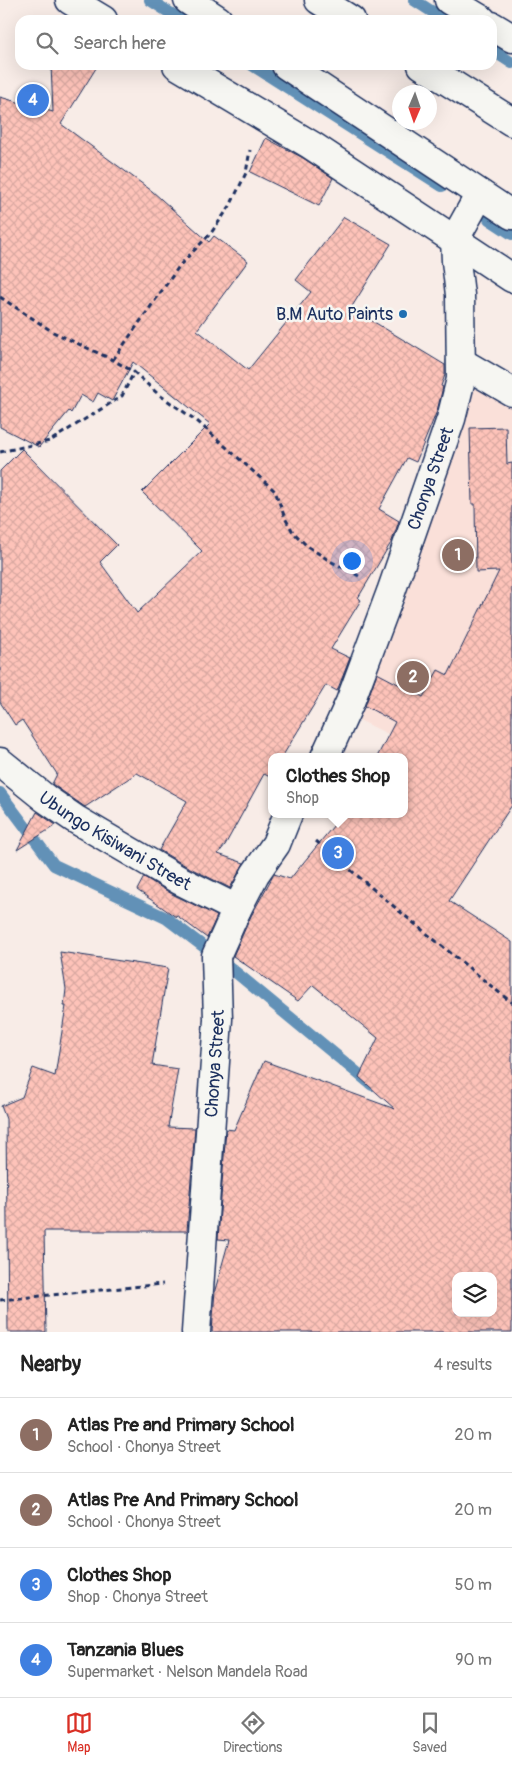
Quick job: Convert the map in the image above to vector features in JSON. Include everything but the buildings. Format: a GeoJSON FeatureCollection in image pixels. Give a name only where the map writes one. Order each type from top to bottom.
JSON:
{"type":"FeatureCollection","features":[{"type":"Feature","properties":{"kind":"street"},"geometry":{"type":"LineString","coordinates":[[70,0],[95,15]]}},
{"type":"Feature","properties":{"kind":"street"},"geometry":{"type":"LineString","coordinates":[[188,0],[210,15]]}},
{"type":"Feature","properties":{"kind":"street"},"geometry":{"type":"LineString","coordinates":[[319,0],[343,15]]}},
{"type":"Feature","properties":{"kind":"street"},"geometry":{"type":"LineString","coordinates":[[449,0],[474,15]]}},
{"type":"Feature","properties":{"kind":"street"},"geometry":{"type":"LineString","coordinates":[[497,29],[512,38]]}},
{"type":"Feature","properties":{"kind":"street"},"geometry":{"type":"LineString","coordinates":[[185,70],[311,145],[456,239],[512,278]]}},
{"type":"Feature","properties":{"kind":"street"},"geometry":{"type":"LineString","coordinates":[[294,70],[512,215]]}},
{"type":"Feature","properties":{"kind":"street"},"geometry":{"type":"LineString","coordinates":[[430,70],[512,122]]}},
{"type":"Feature","properties":{"kind":"street","name":"Chonya Street"},"geometry":{"type":"LineString","coordinates":[[327,753],[350,702],[391,592],[451,418],[461,379],[460,296],[456,261],[456,239],[480,194]]}},
{"type":"Feature","properties":{"kind":"street"},"geometry":{"type":"LineString","coordinates":[[461,362],[512,392]]}},
{"type":"Feature","properties":{"kind":"street","name":"Ubungo Kisiwani Street"},"geometry":{"type":"LineString","coordinates":[[0,762],[46,800],[75,819],[179,880],[237,909]]}},
{"type":"Feature","properties":{"kind":"street","name":"Chonya Street"},"geometry":{"type":"LineString","coordinates":[[196,1332],[218,1018],[216,956],[255,874],[276,844],[286,818]]}},
{"type":"Feature","properties":{"kind":"path"},"geometry":{"type":"LineString","coordinates":[[113,360],[180,265],[211,233],[230,206],[246,173],[254,126],[253,112]]}},
{"type":"Feature","properties":{"kind":"path"},"geometry":{"type":"LineString","coordinates":[[0,297],[53,332],[134,372],[158,394],[197,421],[275,491],[285,518],[293,532],[307,546],[330,561],[391,592]]}},
{"type":"Feature","properties":{"kind":"path"},"geometry":{"type":"LineString","coordinates":[[0,452],[50,441],[122,396],[134,372]]}},
{"type":"Feature","properties":{"kind":"path"},"geometry":{"type":"LineString","coordinates":[[289,818],[512,1004]]}},
{"type":"Feature","properties":{"kind":"path"},"geometry":{"type":"LineString","coordinates":[[0,1300],[199,1280]]}},
{"type":"Feature","properties":{"kind":"shaded area"},"geometry":{"type":"Polygon","coordinates":[[[472,375],[512,396],[512,791],[345,713],[472,375]]]}},
{"type":"Feature","properties":{"kind":"waterway"},"geometry":{"type":"LineString","coordinates":[[150,0],[173,15]]}},
{"type":"Feature","properties":{"kind":"waterway"},"geometry":{"type":"LineString","coordinates":[[414,0],[437,15]]}},
{"type":"Feature","properties":{"kind":"waterway"},"geometry":{"type":"LineString","coordinates":[[497,53],[512,63]]}},
{"type":"Feature","properties":{"kind":"waterway"},"geometry":{"type":"LineString","coordinates":[[260,70],[442,186]]}},
{"type":"Feature","properties":{"kind":"waterway"},"geometry":{"type":"LineString","coordinates":[[489,219],[512,234]]}},
{"type":"Feature","properties":{"kind":"waterway"},"geometry":{"type":"LineString","coordinates":[[0,793],[54,865],[166,918],[216,956],[372,1085]]}},
{"type":"Feature","properties":{"kind":"place","name":"Tanzania Blues"},"geometry":{"type":"Point","coordinates":[33,100]}},
{"type":"Feature","properties":{"kind":"place","name":"B.M Auto Paints"},"geometry":{"type":"Point","coordinates":[403,314]}},
{"type":"Feature","properties":{"kind":"place","name":"Atlas Pre and Primary School"},"geometry":{"type":"Point","coordinates":[458,555]}},
{"type":"Feature","properties":{"kind":"place","name":"Atlas Pre And Primary School"},"geometry":{"type":"Point","coordinates":[413,677]}},
{"type":"Feature","properties":{"kind":"place","name":"Clothes Shop"},"geometry":{"type":"Point","coordinates":[338,853]}}]}
